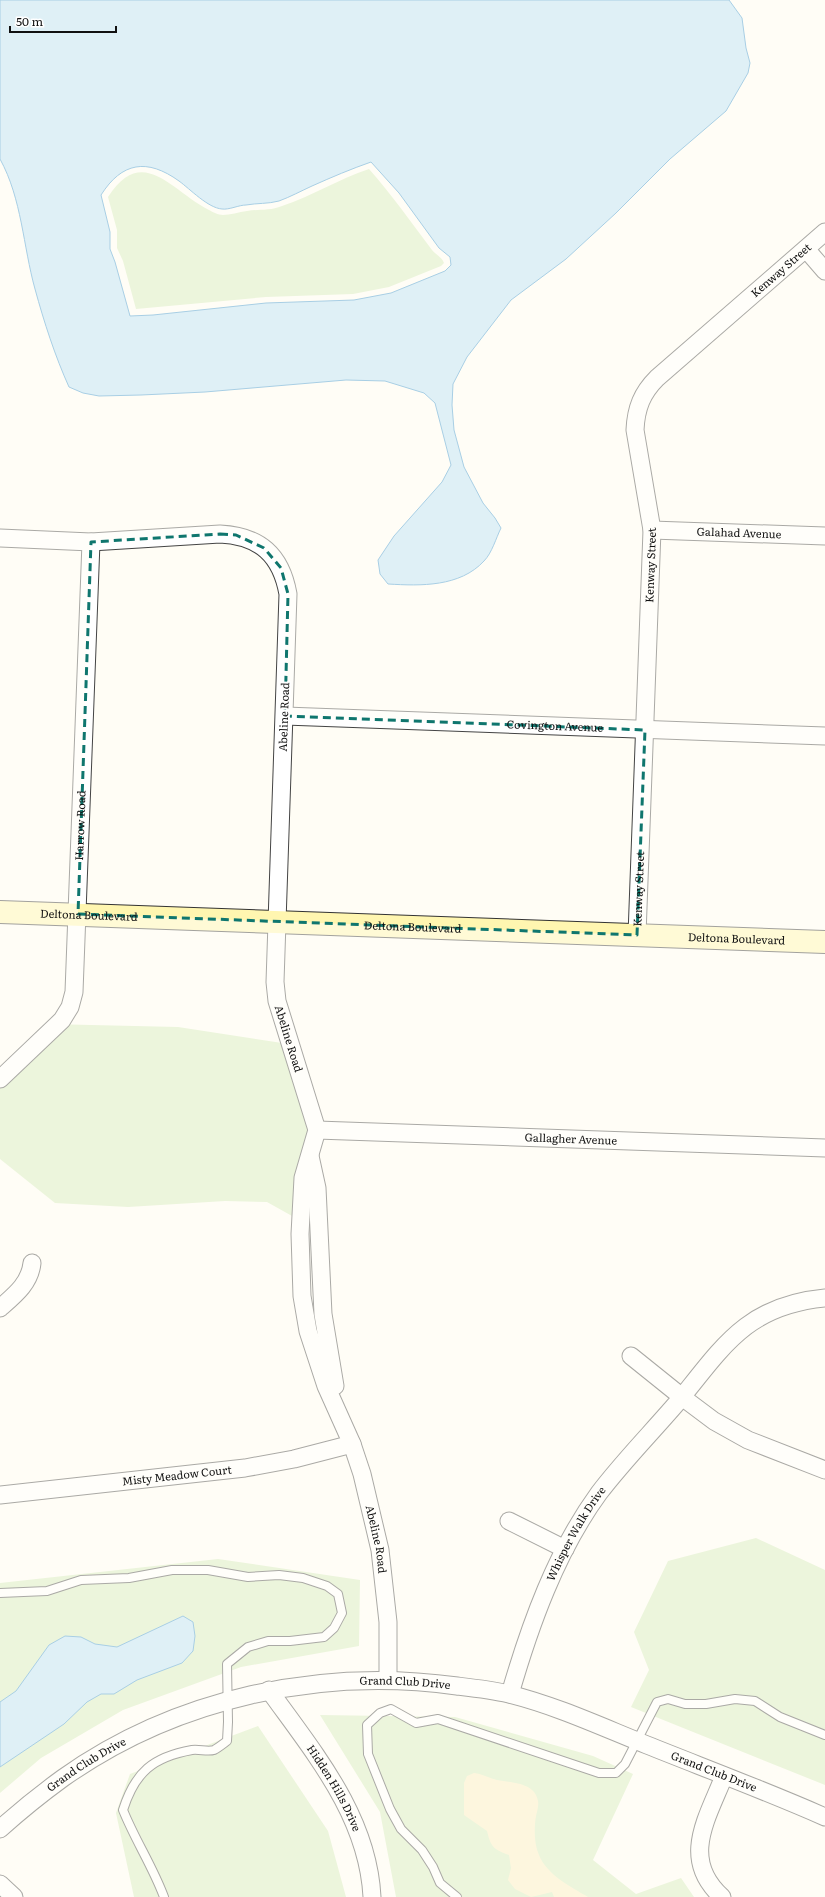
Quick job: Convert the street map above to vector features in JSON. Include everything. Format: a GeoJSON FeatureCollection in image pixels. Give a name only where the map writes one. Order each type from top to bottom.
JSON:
{"type":"FeatureCollection","features":[{"type":"Feature","properties":{"kind":"main road","name":"Deltona Boulevard"},"geometry":{"type":"LineString","coordinates":[[0,912],[825,942]]}},
{"type":"Feature","properties":{"kind":"street","name":"Kenway Street"},"geometry":{"type":"LineString","coordinates":[[637,935],[652,530],[635,430],[636,415],[640,400],[648,387],[657,378],[825,232]]}},
{"type":"Feature","properties":{"kind":"street"},"geometry":{"type":"LineString","coordinates":[[806,249],[825,271]]}},
{"type":"Feature","properties":{"kind":"street","name":"Galahad Avenue"},"geometry":{"type":"LineString","coordinates":[[652,530],[825,536]]}},
{"type":"Feature","properties":{"kind":"street","name":"Abeline Road"},"geometry":{"type":"LineString","coordinates":[[0,538],[91,542],[220,534],[236,535],[250,540],[264,548],[281,568],[285,579],[288,594],[275,982],[277,1001],[317,1130],[302,1185],[300,1234],[302,1296],[308,1331],[326,1386],[352,1444],[362,1474],[380,1550],[388,1622],[388,1679]]}},
{"type":"Feature","properties":{"kind":"street","name":"Harrow Road"},"geometry":{"type":"LineString","coordinates":[[0,1079],[62,1020],[70,1007],[74,992],[91,542]]}},
{"type":"Feature","properties":{"kind":"street","name":"Covington Avenue"},"geometry":{"type":"LineString","coordinates":[[284,716],[825,736]]}},
{"type":"Feature","properties":{"kind":"street","name":"Gallagher Avenue"},"geometry":{"type":"LineString","coordinates":[[317,1130],[825,1148]]}},
{"type":"Feature","properties":{"kind":"street"},"geometry":{"type":"LineString","coordinates":[[0,1308],[20,1290],[27,1279],[32,1262]]}},
{"type":"Feature","properties":{"kind":"street","name":"Whisper Walk Drive"},"geometry":{"type":"LineString","coordinates":[[510,1694],[525,1642],[565,1550],[599,1493],[682,1397],[724,1345],[741,1329],[760,1316],[786,1305],[825,1298]]}},
{"type":"Feature","properties":{"kind":"street"},"geometry":{"type":"LineString","coordinates":[[631,1356],[714,1421],[748,1440],[825,1470]]}},
{"type":"Feature","properties":{"kind":"street","name":"Misty Meadow Court"},"geometry":{"type":"LineString","coordinates":[[0,1495],[245,1468],[294,1459],[352,1444]]}},
{"type":"Feature","properties":{"kind":"street"},"geometry":{"type":"LineString","coordinates":[[509,1521],[565,1550]]}},
{"type":"Feature","properties":{"kind":"street","name":"Grand Club Drive"},"geometry":{"type":"LineString","coordinates":[[0,1829],[53,1785],[101,1754],[142,1732],[187,1714],[226,1701],[269,1690],[338,1681],[388,1679],[433,1682],[510,1694],[561,1711],[777,1796],[825,1817]]}},
{"type":"Feature","properties":{"kind":"street","name":"Hidden Hills Drive"},"geometry":{"type":"LineString","coordinates":[[269,1690],[330,1774],[345,1801],[366,1856],[372,1884],[372,1897]]}},
{"type":"Feature","properties":{"kind":"street"},"geometry":{"type":"LineString","coordinates":[[722,1897],[705,1877],[700,1863],[698,1847],[701,1834],[724,1776]]}},
{"type":"Feature","properties":{"kind":"street"},"geometry":{"type":"LineString","coordinates":[[0,1884],[14,1897]]}},
{"type":"Feature","properties":{"kind":"lane"},"geometry":{"type":"LineString","coordinates":[[0,1593],[47,1590],[81,1580],[130,1578],[172,1570],[208,1570],[248,1577],[279,1575],[303,1578],[327,1586],[338,1594],[342,1613],[334,1628],[324,1637],[290,1641],[268,1641],[248,1647],[227,1664],[227,1741],[214,1750],[195,1750],[170,1754],[144,1770],[129,1790],[122,1810],[133,1836],[157,1877],[164,1897]]}},
{"type":"Feature","properties":{"kind":"lane"},"geometry":{"type":"LineString","coordinates":[[457,1897],[440,1883],[434,1867],[422,1850],[401,1829],[390,1809],[368,1754],[367,1725],[380,1713],[392,1709],[416,1723],[438,1719],[598,1773],[616,1773],[625,1764],[657,1702],[668,1699],[685,1704],[706,1704],[735,1699],[755,1701],[780,1717],[825,1735]]}},
{"type":"Feature","properties":{"kind":"highlighted area"},"geometry":{"type":"Polygon","coordinates":[[[220,534],[236,535],[264,548],[281,568],[288,594],[285,716],[645,730],[637,935],[78,914],[91,542],[220,534]]]}},
{"type":"Feature","properties":{"kind":"green space"},"geometry":{"type":"Polygon","coordinates":[[[369,169],[394,199],[432,250],[442,259],[444,263],[441,266],[389,287],[353,294],[266,297],[136,309],[123,261],[117,248],[117,230],[108,197],[121,181],[133,174],[146,173],[158,176],[195,202],[219,214],[229,215],[247,211],[278,208],[369,169]]]}},
{"type":"Feature","properties":{"kind":"green space"},"geometry":{"type":"Polygon","coordinates":[[[48,1024],[178,1027],[282,1043],[313,1145],[301,1221],[267,1202],[225,1201],[128,1207],[55,1203],[0,1159],[0,1067],[48,1024]]]}},
{"type":"Feature","properties":{"kind":"green space"},"geometry":{"type":"Polygon","coordinates":[[[756,1538],[825,1570],[825,1785],[631,1707],[649,1670],[634,1632],[668,1561],[756,1538]]]}},
{"type":"Feature","properties":{"kind":"green space"},"geometry":{"type":"Polygon","coordinates":[[[218,1559],[360,1580],[359,1646],[241,1667],[123,1710],[41,1758],[0,1793],[0,1583],[218,1559]]]}},
{"type":"Feature","properties":{"kind":"green space"},"geometry":{"type":"Polygon","coordinates":[[[320,1715],[455,1717],[593,1756],[633,1774],[593,1860],[636,1894],[681,1878],[694,1897],[396,1897],[380,1812],[320,1715]]]}},
{"type":"Feature","properties":{"kind":"green space"},"geometry":{"type":"Polygon","coordinates":[[[258,1726],[328,1831],[346,1897],[134,1897],[116,1813],[130,1774],[258,1726]]]}},
{"type":"Feature","properties":{"kind":"sand"},"geometry":{"type":"Polygon","coordinates":[[[474,1773],[497,1780],[522,1784],[532,1790],[536,1795],[538,1803],[535,1841],[539,1855],[548,1869],[560,1880],[588,1897],[554,1897],[552,1892],[531,1897],[515,1889],[508,1880],[511,1868],[509,1855],[496,1849],[490,1841],[487,1831],[464,1815],[464,1783],[467,1776],[474,1773]]]}},
{"type":"Feature","properties":{"kind":"water"},"geometry":{"type":"Polygon","coordinates":[[[0,0],[729,0],[742,18],[746,48],[750,63],[748,73],[726,111],[670,159],[616,213],[566,259],[511,300],[467,357],[453,384],[452,405],[454,430],[464,467],[483,503],[501,528],[487,558],[474,570],[464,576],[439,583],[414,585],[388,584],[380,574],[378,560],[394,536],[442,482],[451,465],[435,403],[424,393],[385,381],[346,380],[205,392],[99,396],[83,393],[69,387],[54,351],[42,314],[31,273],[18,206],[0,159],[0,0]],[[371,162],[334,176],[279,201],[243,205],[228,209],[217,208],[211,205],[199,198],[179,181],[156,169],[146,167],[136,167],[126,170],[109,184],[101,195],[110,232],[110,249],[130,316],[266,303],[354,300],[391,293],[445,271],[451,265],[450,257],[439,248],[399,193],[371,162]]]}},
{"type":"Feature","properties":{"kind":"water"},"geometry":{"type":"Polygon","coordinates":[[[183,1616],[193,1622],[195,1636],[193,1651],[182,1663],[137,1680],[114,1694],[101,1694],[87,1702],[64,1724],[0,1767],[0,1702],[16,1691],[49,1645],[65,1636],[81,1637],[95,1644],[117,1647],[183,1616]]]}}]}
